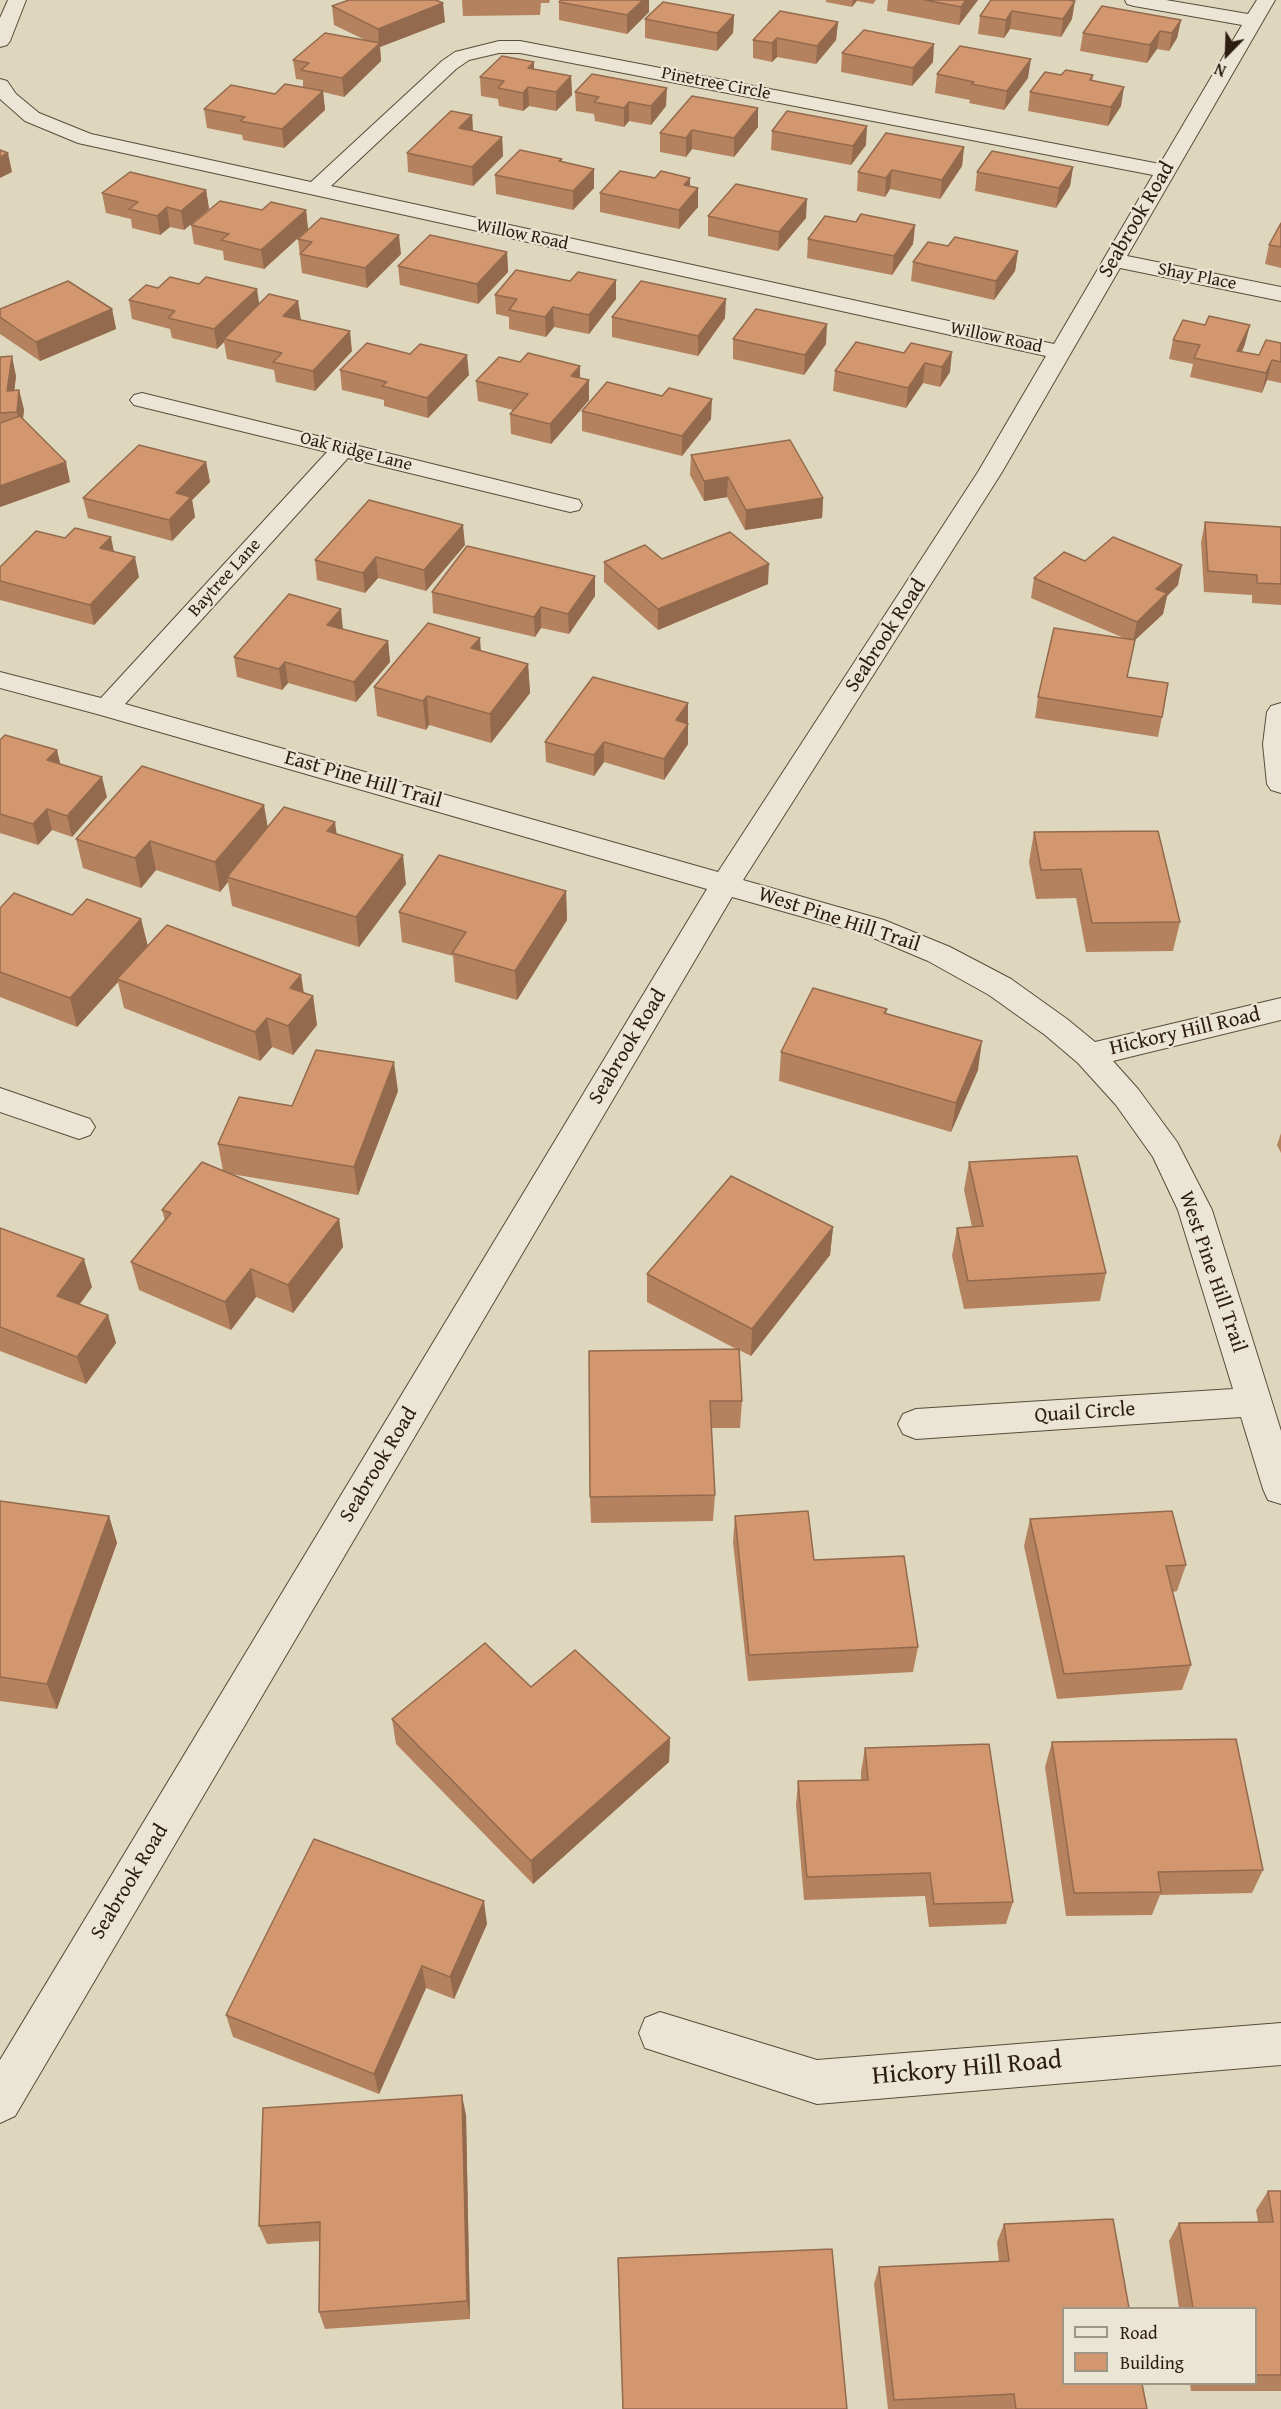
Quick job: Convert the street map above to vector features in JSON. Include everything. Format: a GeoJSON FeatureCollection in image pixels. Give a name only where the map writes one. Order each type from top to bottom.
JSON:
{"type":"FeatureCollection","features":[{"type":"Feature","properties":{"kind":"street"},"geometry":{"type":"LineString","coordinates":[[0,41],[17,0]]}},
{"type":"Feature","properties":{"kind":"street"},"geometry":{"type":"LineString","coordinates":[[1134,0],[1260,11]]}},
{"type":"Feature","properties":{"kind":"street","name":"Seabrook Road"},"geometry":{"type":"LineString","coordinates":[[0,2101],[725,884],[990,472],[1260,11]]}},
{"type":"Feature","properties":{"kind":"street","name":"Pinetree Circle"},"geometry":{"type":"LineString","coordinates":[[315,190],[449,65],[462,56],[499,47],[520,47],[1166,171]]}},
{"type":"Feature","properties":{"kind":"street","name":"Willow Road"},"geometry":{"type":"LineString","coordinates":[[0,85],[19,108],[47,125],[85,139],[1060,352]]}},
{"type":"Feature","properties":{"kind":"street","name":"Shay Place"},"geometry":{"type":"LineString","coordinates":[[1114,260],[1281,294]]}},
{"type":"Feature","properties":{"kind":"street","name":"Oak Ridge Lane"},"geometry":{"type":"LineString","coordinates":[[142,400],[570,505]]}},
{"type":"Feature","properties":{"kind":"street","name":"Baytree Lane"},"geometry":{"type":"LineString","coordinates":[[107,708],[343,449]]}},
{"type":"Feature","properties":{"kind":"street","name":"East Pine Hill Trail"},"geometry":{"type":"LineString","coordinates":[[0,680],[107,708],[725,884]]}},
{"type":"Feature","properties":{"kind":"street"},"geometry":{"type":"LineString","coordinates":[[1281,712],[1277,744],[1281,784]]}},
{"type":"Feature","properties":{"kind":"street","name":"West Pine Hill Trail"},"geometry":{"type":"LineString","coordinates":[[725,884],[874,927],[939,954],[1000,987],[1056,1026],[1089,1055],[1127,1097],[1166,1151],[1195,1210],[1281,1489]]}},
{"type":"Feature","properties":{"kind":"street","name":"Hickory Hill Road"},"geometry":{"type":"LineString","coordinates":[[1089,1055],[1281,1010]]}},
{"type":"Feature","properties":{"kind":"street"},"geometry":{"type":"LineString","coordinates":[[0,1100],[79,1127]]}},
{"type":"Feature","properties":{"kind":"street","name":"Quail Circle"},"geometry":{"type":"LineString","coordinates":[[916,1424],[1254,1402]]}},
{"type":"Feature","properties":{"kind":"street","name":"Hickory Hill Road"},"geometry":{"type":"LineString","coordinates":[[660,2033],[817,2082],[1281,2044]]}},
{"type":"Feature","properties":{"kind":"building"},"geometry":{"type":"Polygon","coordinates":[[[349,0],[436,0],[443,3],[378,29],[332,6],[349,0]]]}},
{"type":"Feature","properties":{"kind":"building"},"geometry":{"type":"Polygon","coordinates":[[[561,0],[643,0],[627,15],[559,2],[561,0]]]}},
{"type":"Feature","properties":{"kind":"building"},"geometry":{"type":"Polygon","coordinates":[[[925,0],[966,0],[961,7],[925,0]]]}},
{"type":"Feature","properties":{"kind":"building"},"geometry":{"type":"Polygon","coordinates":[[[991,0],[1075,1],[1063,19],[1012,11],[1006,20],[980,16],[991,0]]]}},
{"type":"Feature","properties":{"kind":"building"},"geometry":{"type":"Polygon","coordinates":[[[663,2],[734,15],[717,33],[645,19],[663,2]]]}},
{"type":"Feature","properties":{"kind":"building"},"geometry":{"type":"Polygon","coordinates":[[[1102,6],[1181,20],[1172,33],[1160,31],[1150,45],[1083,33],[1102,6]]]}},
{"type":"Feature","properties":{"kind":"building"},"geometry":{"type":"Polygon","coordinates":[[[780,11],[838,22],[817,46],[777,38],[772,43],[753,40],[780,11]]]}},
{"type":"Feature","properties":{"kind":"building"},"geometry":{"type":"Polygon","coordinates":[[[864,30],[934,44],[913,68],[842,53],[864,30]]]}},
{"type":"Feature","properties":{"kind":"building"},"geometry":{"type":"Polygon","coordinates":[[[325,33],[380,43],[342,78],[301,70],[309,63],[293,60],[325,33]]]}},
{"type":"Feature","properties":{"kind":"building"},"geometry":{"type":"Polygon","coordinates":[[[960,46],[1031,59],[1007,91],[937,74],[960,46]]]}},
{"type":"Feature","properties":{"kind":"building"},"geometry":{"type":"Polygon","coordinates":[[[502,56],[534,62],[528,68],[571,76],[556,92],[528,87],[523,93],[498,88],[504,81],[480,77],[502,56]]]}},
{"type":"Feature","properties":{"kind":"building"},"geometry":{"type":"Polygon","coordinates":[[[1066,70],[1093,75],[1090,80],[1124,87],[1111,107],[1030,92],[1045,72],[1061,75],[1066,70]]]}},
{"type":"Feature","properties":{"kind":"building"},"geometry":{"type":"Polygon","coordinates":[[[592,74],[667,88],[651,106],[629,102],[624,108],[594,102],[599,97],[575,92],[592,74]]]}},
{"type":"Feature","properties":{"kind":"building"},"geometry":{"type":"Polygon","coordinates":[[[285,84],[323,91],[282,129],[240,121],[245,117],[204,109],[231,85],[275,94],[285,84]]]}},
{"type":"Feature","properties":{"kind":"building"},"geometry":{"type":"Polygon","coordinates":[[[692,96],[758,108],[734,138],[692,130],[686,138],[660,133],[692,96]]]}},
{"type":"Feature","properties":{"kind":"building"},"geometry":{"type":"Polygon","coordinates":[[[451,111],[472,115],[459,128],[502,137],[472,167],[407,153],[451,111]]]}},
{"type":"Feature","properties":{"kind":"building"},"geometry":{"type":"Polygon","coordinates":[[[787,111],[867,126],[853,146],[772,131],[787,111]]]}},
{"type":"Feature","properties":{"kind":"building"},"geometry":{"type":"Polygon","coordinates":[[[886,133],[964,147],[942,180],[892,170],[886,178],[858,172],[886,133]]]}},
{"type":"Feature","properties":{"kind":"building"},"geometry":{"type":"Polygon","coordinates":[[[0,150],[8,153],[0,157],[0,150]]]}},
{"type":"Feature","properties":{"kind":"building"},"geometry":{"type":"Polygon","coordinates":[[[520,150],[594,169],[573,191],[495,175],[520,150]]]}},
{"type":"Feature","properties":{"kind":"building"},"geometry":{"type":"Polygon","coordinates":[[[992,151],[1073,167],[1059,188],[977,172],[992,151]]]}},
{"type":"Feature","properties":{"kind":"building"},"geometry":{"type":"Polygon","coordinates":[[[620,171],[655,178],[661,171],[690,178],[684,185],[698,188],[679,210],[600,193],[620,171]]]}},
{"type":"Feature","properties":{"kind":"building"},"geometry":{"type":"Polygon","coordinates":[[[130,172],[206,190],[181,211],[167,207],[157,216],[129,209],[138,202],[102,193],[130,172]]]}},
{"type":"Feature","properties":{"kind":"building"},"geometry":{"type":"Polygon","coordinates":[[[736,184],[807,199],[779,232],[708,216],[736,184]]]}},
{"type":"Feature","properties":{"kind":"building"},"geometry":{"type":"Polygon","coordinates":[[[220,201],[262,210],[271,202],[306,210],[261,250],[221,240],[229,234],[191,225],[220,201]]]}},
{"type":"Feature","properties":{"kind":"building"},"geometry":{"type":"Polygon","coordinates":[[[861,214],[915,225],[894,256],[808,239],[825,216],[856,222],[861,214]]]}},
{"type":"Feature","properties":{"kind":"building"},"geometry":{"type":"Polygon","coordinates":[[[321,218],[399,235],[365,268],[300,254],[312,242],[298,239],[321,218]]]}},
{"type":"Feature","properties":{"kind":"building"},"geometry":{"type":"Polygon","coordinates":[[[1281,223],[1281,247],[1269,245],[1281,223]]]}},
{"type":"Feature","properties":{"kind":"building"},"geometry":{"type":"Polygon","coordinates":[[[430,235],[507,252],[477,284],[398,266],[430,235]]]}},
{"type":"Feature","properties":{"kind":"building"},"geometry":{"type":"Polygon","coordinates":[[[955,237],[1018,251],[996,281],[913,262],[928,242],[948,246],[955,237]]]}},
{"type":"Feature","properties":{"kind":"building"},"geometry":{"type":"Polygon","coordinates":[[[516,270],[570,281],[578,272],[616,280],[589,315],[553,307],[545,317],[509,310],[517,299],[495,295],[516,270]]]}},
{"type":"Feature","properties":{"kind":"building"},"geometry":{"type":"Polygon","coordinates":[[[170,277],[199,284],[206,277],[257,289],[214,329],[168,318],[175,311],[129,300],[146,285],[158,288],[170,277]]]}},
{"type":"Feature","properties":{"kind":"building"},"geometry":{"type":"Polygon","coordinates":[[[68,281],[112,309],[36,342],[0,317],[0,309],[68,281]]]}},
{"type":"Feature","properties":{"kind":"building"},"geometry":{"type":"Polygon","coordinates":[[[641,281],[726,299],[698,336],[612,317],[641,281]]]}},
{"type":"Feature","properties":{"kind":"building"},"geometry":{"type":"Polygon","coordinates":[[[269,294],[298,301],[283,316],[350,331],[313,371],[273,362],[282,353],[224,339],[269,294]]]}},
{"type":"Feature","properties":{"kind":"building"},"geometry":{"type":"Polygon","coordinates":[[[756,309],[827,324],[805,355],[733,339],[756,309]]]}},
{"type":"Feature","properties":{"kind":"building"},"geometry":{"type":"Polygon","coordinates":[[[1209,316],[1250,325],[1237,351],[1259,355],[1266,340],[1281,343],[1281,362],[1272,360],[1266,373],[1194,358],[1200,345],[1173,340],[1183,320],[1205,325],[1209,316]]]}},
{"type":"Feature","properties":{"kind":"building"},"geometry":{"type":"Polygon","coordinates":[[[856,342],[904,353],[911,343],[952,352],[942,367],[925,363],[908,388],[835,371],[856,342]]]}},
{"type":"Feature","properties":{"kind":"building"},"geometry":{"type":"Polygon","coordinates":[[[367,343],[410,354],[420,344],[467,355],[427,398],[382,386],[387,382],[340,370],[367,343]]]}},
{"type":"Feature","properties":{"kind":"building"},"geometry":{"type":"Polygon","coordinates":[[[528,353],[580,366],[571,376],[589,380],[550,424],[510,414],[528,394],[476,381],[499,357],[520,362],[528,353]]]}},
{"type":"Feature","properties":{"kind":"building"},"geometry":{"type":"Polygon","coordinates":[[[12,356],[7,391],[19,390],[17,412],[0,413],[0,357],[12,356]]]}},
{"type":"Feature","properties":{"kind":"building"},"geometry":{"type":"Polygon","coordinates":[[[607,382],[662,396],[669,388],[712,399],[682,436],[582,411],[607,382]]]}},
{"type":"Feature","properties":{"kind":"building"},"geometry":{"type":"Polygon","coordinates":[[[20,416],[66,462],[0,486],[0,423],[20,416]]]}},
{"type":"Feature","properties":{"kind":"building"},"geometry":{"type":"Polygon","coordinates":[[[790,440],[823,498],[746,510],[728,477],[704,481],[691,455],[790,440]]]}},
{"type":"Feature","properties":{"kind":"building"},"geometry":{"type":"Polygon","coordinates":[[[139,445],[206,462],[176,493],[191,497],[169,520],[83,498],[139,445]]]}},
{"type":"Feature","properties":{"kind":"building"},"geometry":{"type":"Polygon","coordinates":[[[369,500],[463,525],[424,570],[376,557],[363,573],[315,560],[369,500]]]}},
{"type":"Feature","properties":{"kind":"building"},"geometry":{"type":"Polygon","coordinates":[[[1205,522],[1281,527],[1281,584],[1257,583],[1257,575],[1208,571],[1205,522]]]}},
{"type":"Feature","properties":{"kind":"building"},"geometry":{"type":"Polygon","coordinates":[[[75,528],[111,537],[100,548],[135,557],[90,605],[0,581],[0,567],[36,531],[65,538],[75,528]]]}},
{"type":"Feature","properties":{"kind":"building"},"geometry":{"type":"Polygon","coordinates":[[[730,532],[769,564],[658,609],[604,562],[645,545],[662,559],[730,532]]]}},
{"type":"Feature","properties":{"kind":"building"},"geometry":{"type":"Polygon","coordinates":[[[1113,537],[1182,565],[1156,589],[1167,593],[1137,622],[1034,578],[1064,552],[1085,561],[1113,537]]]}},
{"type":"Feature","properties":{"kind":"building"},"geometry":{"type":"Polygon","coordinates":[[[467,546],[595,576],[568,614],[541,607],[534,617],[432,592],[467,546]]]}},
{"type":"Feature","properties":{"kind":"building"},"geometry":{"type":"Polygon","coordinates":[[[289,594],[341,609],[327,625],[388,641],[354,682],[285,662],[279,669],[234,657],[289,594]]]}},
{"type":"Feature","properties":{"kind":"building"},"geometry":{"type":"Polygon","coordinates":[[[428,623],[480,638],[471,648],[528,664],[490,714],[427,696],[423,701],[374,687],[428,623]]]}},
{"type":"Feature","properties":{"kind":"building"},"geometry":{"type":"Polygon","coordinates":[[[1054,628],[1135,640],[1127,677],[1168,683],[1162,717],[1038,697],[1054,628]]]}},
{"type":"Feature","properties":{"kind":"building"},"geometry":{"type":"Polygon","coordinates":[[[593,677],[688,703],[676,720],[688,724],[664,759],[604,742],[594,755],[545,742],[593,677]]]}},
{"type":"Feature","properties":{"kind":"building"},"geometry":{"type":"Polygon","coordinates":[[[5,735],[57,750],[47,760],[102,777],[67,816],[47,809],[33,824],[0,814],[0,740],[5,735]]]}},
{"type":"Feature","properties":{"kind":"building"},"geometry":{"type":"Polygon","coordinates":[[[142,766],[264,805],[215,862],[150,841],[135,858],[76,839],[142,766]]]}},
{"type":"Feature","properties":{"kind":"building"},"geometry":{"type":"Polygon","coordinates":[[[284,807],[335,822],[327,831],[403,855],[356,917],[227,877],[284,807]]]}},
{"type":"Feature","properties":{"kind":"building"},"geometry":{"type":"Polygon","coordinates":[[[1158,831],[1180,922],[1092,923],[1081,869],[1041,870],[1034,832],[1158,831]]]}},
{"type":"Feature","properties":{"kind":"building"},"geometry":{"type":"Polygon","coordinates":[[[439,855],[566,891],[515,971],[452,953],[466,932],[399,912],[439,855]]]}},
{"type":"Feature","properties":{"kind":"building"},"geometry":{"type":"Polygon","coordinates":[[[14,893],[72,915],[87,899],[141,919],[70,998],[0,972],[0,908],[14,893]]]}},
{"type":"Feature","properties":{"kind":"building"},"geometry":{"type":"Polygon","coordinates":[[[167,925],[301,975],[290,988],[313,996],[288,1026],[267,1018],[255,1032],[117,979],[167,925]]]}},
{"type":"Feature","properties":{"kind":"building"},"geometry":{"type":"Polygon","coordinates":[[[813,988],[887,1009],[884,1013],[982,1041],[956,1103],[781,1052],[813,988]]]}},
{"type":"Feature","properties":{"kind":"building"},"geometry":{"type":"Polygon","coordinates":[[[316,1050],[394,1062],[354,1167],[218,1144],[239,1097],[292,1106],[316,1050]]]}},
{"type":"Feature","properties":{"kind":"building"},"geometry":{"type":"Polygon","coordinates":[[[1077,1156],[1106,1273],[968,1281],[957,1228],[983,1226],[969,1162],[1077,1156]]]}},
{"type":"Feature","properties":{"kind":"building"},"geometry":{"type":"Polygon","coordinates":[[[202,1162],[339,1219],[288,1285],[251,1269],[225,1302],[131,1262],[171,1213],[162,1210],[202,1162]]]}},
{"type":"Feature","properties":{"kind":"building"},"geometry":{"type":"Polygon","coordinates":[[[731,1176],[833,1227],[752,1329],[647,1274],[731,1176]]]}},
{"type":"Feature","properties":{"kind":"building"},"geometry":{"type":"Polygon","coordinates":[[[0,1228],[84,1259],[57,1296],[108,1315],[77,1357],[0,1327],[0,1228]]]}},
{"type":"Feature","properties":{"kind":"building"},"geometry":{"type":"Polygon","coordinates":[[[739,1349],[742,1401],[710,1401],[715,1495],[590,1497],[589,1351],[739,1349]]]}},
{"type":"Feature","properties":{"kind":"building"},"geometry":{"type":"Polygon","coordinates":[[[0,1501],[109,1516],[47,1684],[0,1677],[0,1501]]]}},
{"type":"Feature","properties":{"kind":"building"},"geometry":{"type":"Polygon","coordinates":[[[808,1511],[814,1560],[904,1556],[918,1647],[749,1655],[735,1516],[808,1511]]]}},
{"type":"Feature","properties":{"kind":"building"},"geometry":{"type":"Polygon","coordinates":[[[1172,1511],[1186,1565],[1166,1566],[1191,1665],[1064,1674],[1030,1519],[1172,1511]]]}},
{"type":"Feature","properties":{"kind":"building"},"geometry":{"type":"Polygon","coordinates":[[[485,1643],[531,1687],[575,1650],[670,1738],[531,1861],[392,1719],[485,1643]]]}},
{"type":"Feature","properties":{"kind":"building"},"geometry":{"type":"Polygon","coordinates":[[[1236,1739],[1263,1870],[1158,1872],[1161,1892],[1074,1893],[1052,1742],[1236,1739]]]}},
{"type":"Feature","properties":{"kind":"building"},"geometry":{"type":"Polygon","coordinates":[[[989,1744],[1013,1902],[934,1904],[930,1873],[807,1877],[798,1781],[868,1780],[865,1748],[989,1744]]]}},
{"type":"Feature","properties":{"kind":"building"},"geometry":{"type":"Polygon","coordinates":[[[314,1839],[484,1901],[450,1977],[422,1966],[374,2074],[226,2015],[314,1839]]]}},
{"type":"Feature","properties":{"kind":"building"},"geometry":{"type":"Polygon","coordinates":[[[462,2095],[467,2301],[319,2312],[320,2222],[259,2226],[263,2108],[462,2095]]]}},
{"type":"Feature","properties":{"kind":"building"},"geometry":{"type":"Polygon","coordinates":[[[1268,2191],[1281,2191],[1281,2375],[1257,2375],[1257,2307],[1193,2307],[1179,2223],[1273,2222],[1268,2191]]]}},
{"type":"Feature","properties":{"kind":"building"},"geometry":{"type":"Polygon","coordinates":[[[1113,2219],[1129,2307],[1062,2307],[1062,2385],[1142,2385],[1147,2409],[1016,2409],[1014,2394],[894,2400],[879,2267],[1009,2261],[1004,2224],[1113,2219]]]}},
{"type":"Feature","properties":{"kind":"building"},"geometry":{"type":"Polygon","coordinates":[[[832,2249],[847,2409],[623,2409],[618,2258],[832,2249]]]}}]}
